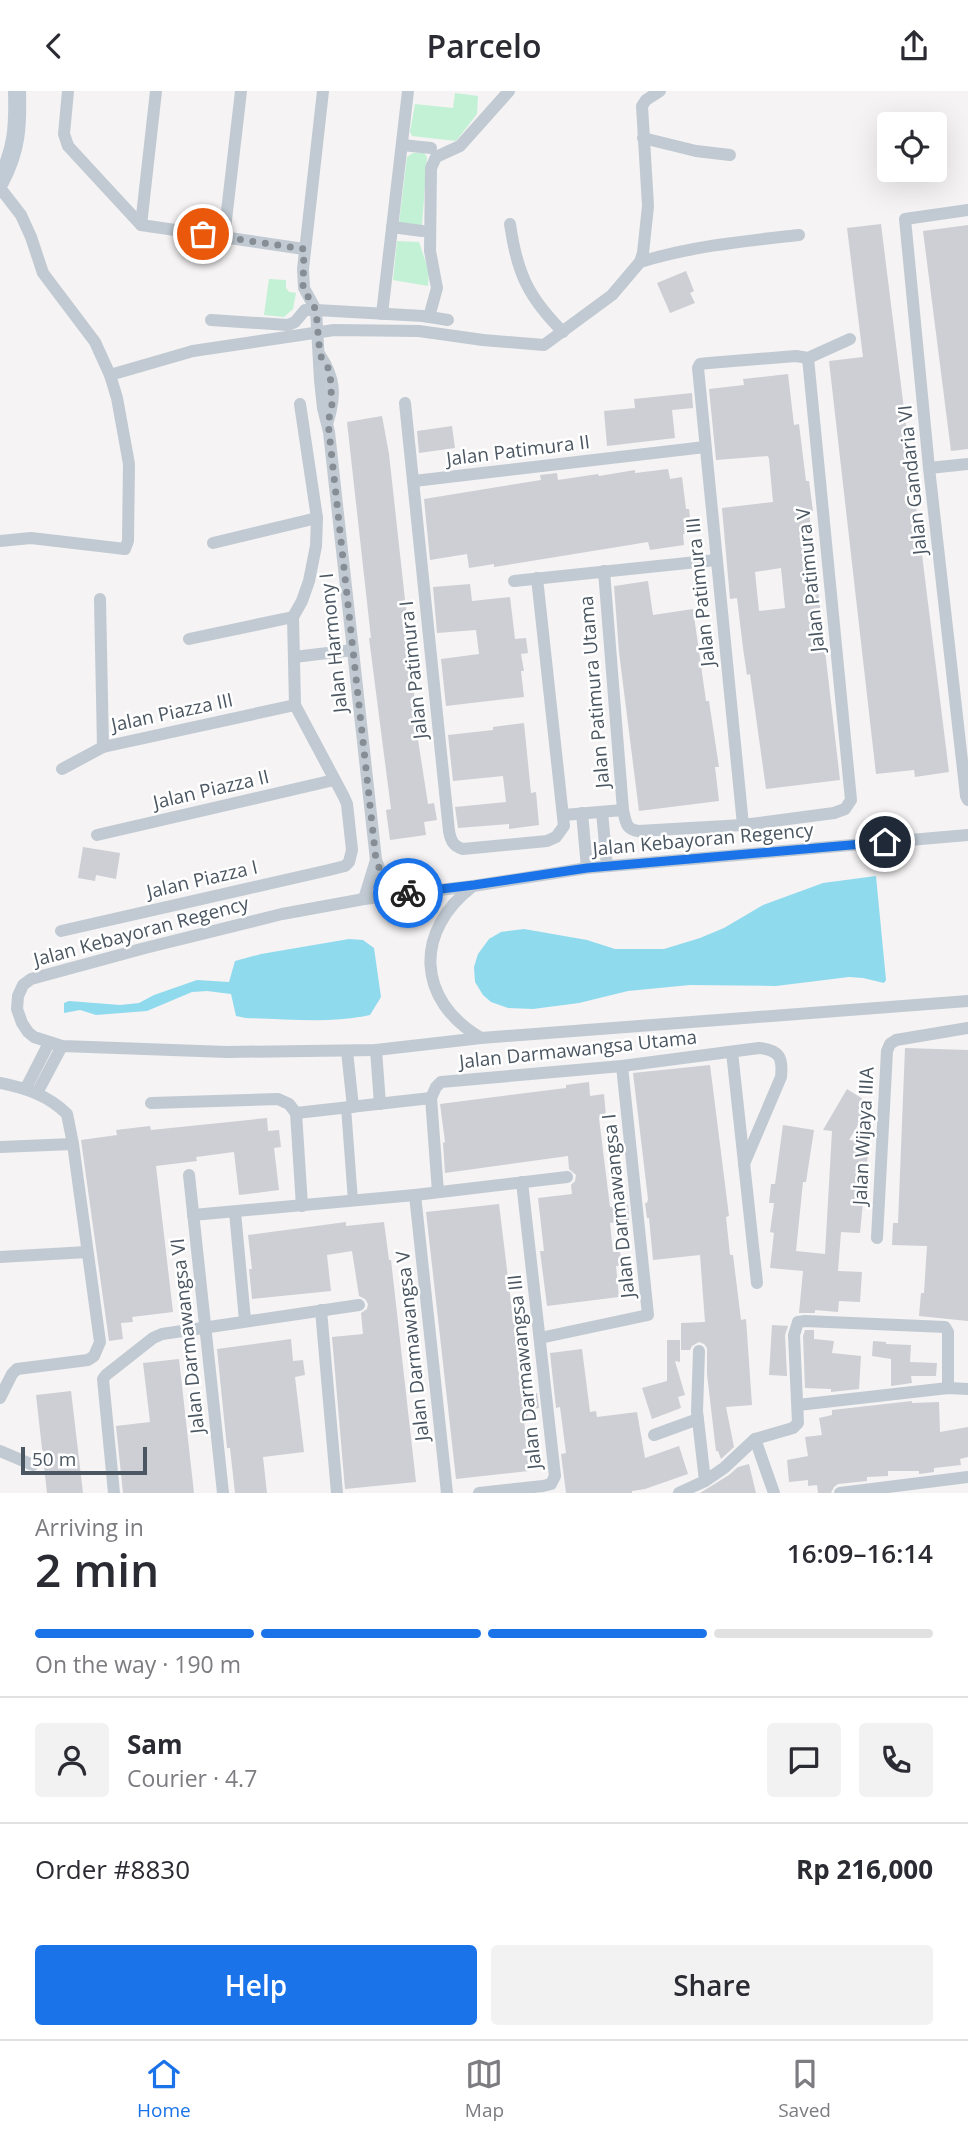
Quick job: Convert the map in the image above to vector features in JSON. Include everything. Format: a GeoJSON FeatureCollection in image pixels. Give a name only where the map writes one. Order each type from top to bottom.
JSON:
{"type":"FeatureCollection","features":[{"type":"Feature","properties":{"kind":"main road"},"geometry":{"type":"LineString","coordinates":[[0,182],[16,141],[17,91]]}},
{"type":"Feature","properties":{"kind":"street"},"geometry":{"type":"LineString","coordinates":[[68,91],[64,134],[68,146],[141,225],[304,249]]}},
{"type":"Feature","properties":{"kind":"street"},"geometry":{"type":"LineString","coordinates":[[141,225],[156,91]]}},
{"type":"Feature","properties":{"kind":"street"},"geometry":{"type":"LineString","coordinates":[[224,237],[241,91]]}},
{"type":"Feature","properties":{"kind":"street","name":"Jalan Harmony I"},"geometry":{"type":"LineString","coordinates":[[323,91],[304,249],[303,288],[316,310],[320,355],[330,371],[333,391],[328,422],[376,860],[390,895]]}},
{"type":"Feature","properties":{"kind":"street"},"geometry":{"type":"LineString","coordinates":[[382,314],[408,91]]}},
{"type":"Feature","properties":{"kind":"street"},"geometry":{"type":"LineString","coordinates":[[429,317],[437,288],[430,251],[431,169],[436,157],[460,146],[471,137],[509,91]]}},
{"type":"Feature","properties":{"kind":"street"},"geometry":{"type":"LineString","coordinates":[[110,375],[193,351],[334,330],[419,331],[544,345],[612,295],[640,262],[648,206],[642,106],[660,91]]}},
{"type":"Feature","properties":{"kind":"street"},"geometry":{"type":"LineString","coordinates":[[643,138],[696,151],[730,155]]}},
{"type":"Feature","properties":{"kind":"street"},"geometry":{"type":"LineString","coordinates":[[402,145],[431,148]]}},
{"type":"Feature","properties":{"kind":"street"},"geometry":{"type":"LineString","coordinates":[[0,188],[21,215],[43,273],[95,342],[117,398],[129,464],[127,547],[123,550],[31,538],[0,541]]}},
{"type":"Feature","properties":{"kind":"street","name":"Jalan Gandaria VI"},"geometry":{"type":"LineString","coordinates":[[968,210],[905,219],[929,468],[968,800]]}},
{"type":"Feature","properties":{"kind":"street"},"geometry":{"type":"LineString","coordinates":[[510,224],[517,264],[528,290],[543,312],[563,332]]}},
{"type":"Feature","properties":{"kind":"street"},"geometry":{"type":"LineString","coordinates":[[392,227],[422,231]]}},
{"type":"Feature","properties":{"kind":"street"},"geometry":{"type":"LineString","coordinates":[[640,262],[672,252],[716,244],[799,235]]}},
{"type":"Feature","properties":{"kind":"street"},"geometry":{"type":"LineString","coordinates":[[211,320],[288,325],[305,310],[316,310],[448,320]]}},
{"type":"Feature","properties":{"kind":"street"},"geometry":{"type":"LineString","coordinates":[[807,358],[850,339]]}},
{"type":"Feature","properties":{"kind":"street","name":"Jalan Patimura III"},"geometry":{"type":"LineString","coordinates":[[743,825],[698,368],[701,364],[709,363],[796,356],[807,358]]}},
{"type":"Feature","properties":{"kind":"street","name":"Jalan Patimura V"},"geometry":{"type":"LineString","coordinates":[[807,358],[851,800]]}},
{"type":"Feature","properties":{"kind":"street"},"geometry":{"type":"LineString","coordinates":[[405,403],[414,481]]}},
{"type":"Feature","properties":{"kind":"street"},"geometry":{"type":"LineString","coordinates":[[300,404],[317,518],[316,546],[309,581],[293,617],[295,705],[334,780]]}},
{"type":"Feature","properties":{"kind":"street","name":"Jalan Patimura II"},"geometry":{"type":"LineString","coordinates":[[414,481],[705,447]]}},
{"type":"Feature","properties":{"kind":"street"},"geometry":{"type":"LineString","coordinates":[[929,468],[968,464]]}},
{"type":"Feature","properties":{"kind":"street","name":"Jalan Patimura I"},"geometry":{"type":"LineString","coordinates":[[414,481],[449,831],[454,845],[463,849],[551,839],[561,832],[564,815]]}},
{"type":"Feature","properties":{"kind":"street"},"geometry":{"type":"LineString","coordinates":[[214,543],[317,518]]}},
{"type":"Feature","properties":{"kind":"street","name":"Jalan Patimura Utama"},"geometry":{"type":"LineString","coordinates":[[514,581],[716,560]]}},
{"type":"Feature","properties":{"kind":"street","name":"Jalan Patimura Utama"},"geometry":{"type":"LineString","coordinates":[[604,571],[626,825],[638,831],[743,825],[834,813],[845,809],[851,800]]}},
{"type":"Feature","properties":{"kind":"street"},"geometry":{"type":"LineString","coordinates":[[537,578],[564,815]]}},
{"type":"Feature","properties":{"kind":"street"},"geometry":{"type":"LineString","coordinates":[[100,599],[103,747]]}},
{"type":"Feature","properties":{"kind":"street"},"geometry":{"type":"LineString","coordinates":[[189,639],[293,617]]}},
{"type":"Feature","properties":{"kind":"street"},"geometry":{"type":"LineString","coordinates":[[294,657],[354,650]]}},
{"type":"Feature","properties":{"kind":"street","name":"Jalan Piazza III"},"geometry":{"type":"LineString","coordinates":[[62,769],[103,747],[295,705]]}},
{"type":"Feature","properties":{"kind":"street","name":"Jalan Piazza II"},"geometry":{"type":"LineString","coordinates":[[97,835],[334,780]]}},
{"type":"Feature","properties":{"kind":"street","name":"Jalan Piazza I"},"geometry":{"type":"LineString","coordinates":[[61,931],[345,866],[352,851],[346,804],[334,780]]}},
{"type":"Feature","properties":{"kind":"street","name":"Jalan Patimura Utama"},"geometry":{"type":"LineString","coordinates":[[564,815],[623,810]]}},
{"type":"Feature","properties":{"kind":"street","name":"Jalan Patimura Utama"},"geometry":{"type":"LineString","coordinates":[[602,812],[607,866]]}},
{"type":"Feature","properties":{"kind":"street","name":"Jalan Patimura Utama"},"geometry":{"type":"LineString","coordinates":[[582,813],[587,868]]}},
{"type":"Feature","properties":{"kind":"street","name":"Jalan Kebayoran Regency"},"geometry":{"type":"LineString","coordinates":[[55,1044],[34,1037],[22,1023],[18,996],[23,985],[31,979],[270,917],[364,899],[587,868],[968,835]]}},
{"type":"Feature","properties":{"kind":"street","name":"Jalan Harmony I"},"geometry":{"type":"LineString","coordinates":[[364,899],[376,860]]}},
{"type":"Feature","properties":{"kind":"street"},"geometry":{"type":"LineString","coordinates":[[474,885],[457,898],[444,915],[435,934],[431,954],[432,975],[438,995],[449,1013],[464,1028],[481,1038]]}},
{"type":"Feature","properties":{"kind":"street"},"geometry":{"type":"LineString","coordinates":[[32,1091],[55,1044],[227,1052],[376,1050],[481,1038],[968,1001]]}},
{"type":"Feature","properties":{"kind":"street","name":"Jalan Wijaya IIIA"},"geometry":{"type":"LineString","coordinates":[[877,1237],[887,1051],[890,1044],[968,1028]]}},
{"type":"Feature","properties":{"kind":"street","name":"Jalan Darmawangsa Utama"},"geometry":{"type":"LineString","coordinates":[[296,1113],[431,1098],[441,1082],[622,1066],[759,1048],[769,1049],[778,1053],[782,1067],[781,1077],[744,1164]]}},
{"type":"Feature","properties":{"kind":"street"},"geometry":{"type":"LineString","coordinates":[[376,1050],[380,1104]]}},
{"type":"Feature","properties":{"kind":"street"},"geometry":{"type":"LineString","coordinates":[[347,1051],[353,1201]]}},
{"type":"Feature","properties":{"kind":"street"},"geometry":{"type":"LineString","coordinates":[[732,1052],[757,1283]]}},
{"type":"Feature","properties":{"kind":"street","name":"Jalan Darmawangsa I"},"geometry":{"type":"LineString","coordinates":[[540,1338],[648,1315],[622,1066]]}},
{"type":"Feature","properties":{"kind":"street"},"geometry":{"type":"LineString","coordinates":[[0,1083],[32,1091],[67,1114],[74,1144],[100,1342],[99,1349],[88,1360],[17,1369],[0,1398]]}},
{"type":"Feature","properties":{"kind":"street"},"geometry":{"type":"LineString","coordinates":[[431,1098],[438,1192]]}},
{"type":"Feature","properties":{"kind":"street"},"geometry":{"type":"LineString","coordinates":[[151,1103],[278,1099],[289,1104],[296,1113],[302,1206]]}},
{"type":"Feature","properties":{"kind":"street"},"geometry":{"type":"LineString","coordinates":[[0,1147],[74,1144]]}},
{"type":"Feature","properties":{"kind":"street","name":"Jalan Darmawangsa VI"},"geometry":{"type":"LineString","coordinates":[[189,1175],[223,1493]]}},
{"type":"Feature","properties":{"kind":"street"},"geometry":{"type":"LineString","coordinates":[[193,1215],[415,1195],[567,1177]]}},
{"type":"Feature","properties":{"kind":"street","name":"Jalan Darmawangsa III"},"geometry":{"type":"LineString","coordinates":[[479,1493],[542,1486],[551,1483],[555,1476],[522,1182]]}},
{"type":"Feature","properties":{"kind":"street","name":"Jalan Darmawangsa V"},"geometry":{"type":"LineString","coordinates":[[415,1195],[447,1493]]}},
{"type":"Feature","properties":{"kind":"street"},"geometry":{"type":"LineString","coordinates":[[235,1212],[245,1320]]}},
{"type":"Feature","properties":{"kind":"street"},"geometry":{"type":"LineString","coordinates":[[0,1257],[87,1252]]}},
{"type":"Feature","properties":{"kind":"street"},"geometry":{"type":"LineString","coordinates":[[114,1493],[103,1385],[106,1375],[153,1338],[205,1326],[359,1304]]}},
{"type":"Feature","properties":{"kind":"street"},"geometry":{"type":"LineString","coordinates":[[321,1310],[337,1493]]}},
{"type":"Feature","properties":{"kind":"street"},"geometry":{"type":"LineString","coordinates":[[679,1493],[705,1481],[724,1468],[754,1439],[796,1427],[798,1405],[794,1335],[796,1324],[802,1321],[945,1327],[948,1332],[948,1388]]}},
{"type":"Feature","properties":{"kind":"street"},"geometry":{"type":"LineString","coordinates":[[699,1351],[698,1419],[705,1481]]}},
{"type":"Feature","properties":{"kind":"street"},"geometry":{"type":"LineString","coordinates":[[798,1405],[948,1388],[968,1389]]}},
{"type":"Feature","properties":{"kind":"street"},"geometry":{"type":"LineString","coordinates":[[654,1435],[698,1419]]}},
{"type":"Feature","properties":{"kind":"street"},"geometry":{"type":"LineString","coordinates":[[754,1439],[774,1493]]}},
{"type":"Feature","properties":{"kind":"street"},"geometry":{"type":"LineString","coordinates":[[0,1451],[33,1465]]}},
{"type":"Feature","properties":{"kind":"street"},"geometry":{"type":"LineString","coordinates":[[840,1493],[968,1477]]}},
{"type":"Feature","properties":{"kind":"green space"},"geometry":{"type":"Polygon","coordinates":[[[455,93],[478,96],[477,114],[456,141],[412,136],[410,132],[415,104],[453,108],[455,93]]]}},
{"type":"Feature","properties":{"kind":"green space"},"geometry":{"type":"Polygon","coordinates":[[[413,153],[424,153],[427,157],[422,226],[399,223],[407,157],[413,153]]]}},
{"type":"Feature","properties":{"kind":"green space"},"geometry":{"type":"Polygon","coordinates":[[[397,241],[419,242],[429,272],[428,286],[393,280],[397,241]]]}},
{"type":"Feature","properties":{"kind":"green space"},"geometry":{"type":"Polygon","coordinates":[[[269,279],[286,280],[289,292],[296,293],[293,309],[284,317],[264,315],[269,279]]]}},
{"type":"Feature","properties":{"kind":"water"},"geometry":{"type":"Polygon","coordinates":[[[876,876],[886,980],[884,983],[849,977],[776,986],[690,985],[628,991],[579,1003],[533,1009],[508,1008],[491,1002],[475,982],[474,967],[478,954],[489,939],[501,932],[524,929],[587,940],[615,949],[664,949],[700,938],[724,928],[763,905],[823,883],[876,876]]]}},
{"type":"Feature","properties":{"kind":"water"},"geometry":{"type":"Polygon","coordinates":[[[349,939],[363,940],[374,948],[381,997],[370,1015],[324,1020],[246,1018],[236,1016],[231,994],[207,991],[192,992],[147,1011],[96,1015],[80,1010],[64,1013],[64,1003],[69,1001],[120,1005],[139,1003],[197,980],[229,982],[235,961],[349,939]]]}},
{"type":"Feature","properties":{"kind":"building"},"geometry":{"type":"Polygon","coordinates":[[[881,224],[949,772],[915,777],[914,770],[876,774],[829,361],[863,357],[847,228],[881,224]]]}},
{"type":"Feature","properties":{"kind":"building"},"geometry":{"type":"Polygon","coordinates":[[[968,225],[968,449],[951,451],[923,231],[968,225]]]}},
{"type":"Feature","properties":{"kind":"building"},"geometry":{"type":"Polygon","coordinates":[[[686,271],[694,291],[690,293],[695,303],[670,313],[657,283],[686,271]]]}},
{"type":"Feature","properties":{"kind":"building"},"geometry":{"type":"Polygon","coordinates":[[[788,374],[794,425],[799,424],[806,481],[809,481],[813,511],[809,512],[840,780],[766,789],[737,598],[730,599],[722,508],[773,502],[769,459],[768,456],[716,460],[709,389],[744,385],[743,379],[788,374]],[[781,568],[755,572],[759,611],[785,608],[781,568]]]}},
{"type":"Feature","properties":{"kind":"building"},"geometry":{"type":"Polygon","coordinates":[[[692,393],[693,408],[672,410],[675,438],[607,446],[604,411],[635,408],[634,399],[692,393]]]}},
{"type":"Feature","properties":{"kind":"building"},"geometry":{"type":"Polygon","coordinates":[[[382,416],[389,454],[418,740],[428,804],[434,803],[437,820],[424,822],[426,835],[390,840],[386,810],[391,809],[369,638],[347,422],[382,416]]]}},
{"type":"Feature","properties":{"kind":"building"},"geometry":{"type":"Polygon","coordinates":[[[452,426],[455,448],[419,453],[417,431],[452,426]]]}},
{"type":"Feature","properties":{"kind":"building"},"geometry":{"type":"Polygon","coordinates":[[[668,469],[670,479],[682,477],[686,509],[689,509],[692,533],[683,534],[684,545],[650,550],[648,542],[494,567],[494,564],[469,568],[467,554],[430,560],[424,499],[541,480],[540,475],[557,473],[558,480],[635,470],[635,473],[668,469]]]}},
{"type":"Feature","properties":{"kind":"building"},"geometry":{"type":"Polygon","coordinates":[[[648,581],[653,615],[693,609],[706,701],[709,701],[719,767],[715,767],[719,801],[639,811],[619,652],[614,586],[648,581]]]}},
{"type":"Feature","properties":{"kind":"building"},"geometry":{"type":"Polygon","coordinates":[[[470,584],[472,601],[510,597],[515,639],[526,638],[528,653],[521,654],[524,697],[446,706],[441,659],[479,654],[476,630],[437,633],[433,587],[470,584]]]}},
{"type":"Feature","properties":{"kind":"building"},"geometry":{"type":"Polygon","coordinates":[[[524,723],[531,793],[536,792],[539,825],[509,829],[509,824],[458,828],[455,807],[506,802],[503,776],[453,781],[448,735],[524,723]]]}},
{"type":"Feature","properties":{"kind":"building"},"geometry":{"type":"Polygon","coordinates":[[[83,847],[120,853],[116,879],[96,875],[95,881],[78,878],[83,847]]]}},
{"type":"Feature","properties":{"kind":"building"},"geometry":{"type":"Polygon","coordinates":[[[905,1048],[968,1050],[968,1321],[919,1316],[921,1293],[924,1293],[927,1246],[892,1245],[893,1223],[898,1223],[905,1048]]]}},
{"type":"Feature","properties":{"kind":"building"},"geometry":{"type":"Polygon","coordinates":[[[710,1065],[729,1216],[726,1217],[730,1255],[733,1255],[741,1320],[746,1319],[752,1405],[726,1407],[734,1447],[721,1459],[716,1451],[707,1374],[707,1348],[699,1342],[690,1350],[681,1350],[681,1323],[705,1322],[700,1255],[653,1260],[633,1073],[710,1065]]]}},
{"type":"Feature","properties":{"kind":"building"},"geometry":{"type":"Polygon","coordinates":[[[589,1082],[590,1096],[604,1094],[606,1117],[599,1118],[610,1207],[628,1205],[629,1220],[610,1223],[613,1252],[620,1252],[622,1266],[616,1266],[619,1297],[547,1306],[540,1251],[544,1251],[538,1198],[572,1194],[571,1185],[576,1175],[569,1169],[568,1156],[445,1173],[445,1142],[440,1104],[566,1088],[566,1085],[589,1082]]]}},
{"type":"Feature","properties":{"kind":"building"},"geometry":{"type":"Polygon","coordinates":[[[847,1089],[871,1104],[849,1140],[869,1142],[860,1233],[841,1232],[838,1271],[862,1272],[860,1302],[839,1301],[838,1312],[815,1310],[815,1313],[799,1313],[803,1271],[770,1268],[774,1233],[770,1232],[774,1203],[769,1203],[771,1184],[775,1184],[783,1125],[814,1130],[806,1182],[803,1182],[796,1251],[825,1254],[832,1131],[823,1130],[847,1089]]]}},
{"type":"Feature","properties":{"kind":"building"},"geometry":{"type":"Polygon","coordinates":[[[267,1118],[268,1131],[279,1130],[281,1147],[274,1148],[279,1190],[239,1195],[234,1152],[196,1157],[197,1161],[156,1166],[173,1312],[132,1317],[133,1322],[121,1323],[123,1339],[109,1341],[81,1140],[117,1135],[116,1130],[150,1126],[151,1130],[267,1118]]]}},
{"type":"Feature","properties":{"kind":"building"},"geometry":{"type":"Polygon","coordinates":[[[499,1204],[513,1319],[524,1318],[526,1335],[515,1337],[521,1394],[537,1393],[539,1408],[527,1410],[528,1420],[524,1421],[529,1471],[456,1479],[426,1212],[499,1204]]]}},
{"type":"Feature","properties":{"kind":"building"},"geometry":{"type":"Polygon","coordinates":[[[346,1222],[346,1226],[384,1222],[391,1260],[416,1482],[345,1489],[332,1337],[363,1334],[361,1313],[367,1309],[368,1304],[359,1296],[352,1251],[327,1255],[331,1291],[252,1299],[248,1235],[346,1222]]]}},
{"type":"Feature","properties":{"kind":"building"},"geometry":{"type":"Polygon","coordinates":[[[772,1325],[788,1326],[785,1335],[787,1376],[769,1375],[772,1325]]]}},
{"type":"Feature","properties":{"kind":"building"},"geometry":{"type":"Polygon","coordinates":[[[805,1330],[814,1330],[814,1339],[834,1341],[832,1353],[861,1356],[859,1389],[831,1392],[831,1389],[805,1388],[805,1330]]]}},
{"type":"Feature","properties":{"kind":"building"},"geometry":{"type":"Polygon","coordinates":[[[291,1339],[293,1361],[303,1360],[305,1375],[295,1377],[304,1452],[263,1457],[267,1493],[235,1493],[230,1448],[227,1448],[217,1349],[291,1339]]]}},
{"type":"Feature","properties":{"kind":"building"},"geometry":{"type":"Polygon","coordinates":[[[667,1340],[680,1340],[680,1362],[675,1361],[685,1395],[678,1397],[681,1408],[652,1419],[642,1388],[667,1381],[667,1340]]]}},
{"type":"Feature","properties":{"kind":"building"},"geometry":{"type":"Polygon","coordinates":[[[873,1341],[911,1345],[910,1362],[937,1363],[936,1376],[911,1376],[912,1383],[891,1386],[891,1359],[872,1356],[873,1341]]]}},
{"type":"Feature","properties":{"kind":"building"},"geometry":{"type":"Polygon","coordinates":[[[582,1349],[590,1412],[596,1411],[597,1417],[637,1412],[645,1458],[679,1446],[688,1474],[632,1493],[566,1493],[561,1454],[566,1453],[560,1407],[556,1408],[550,1353],[582,1349]]]}},
{"type":"Feature","properties":{"kind":"building"},"geometry":{"type":"Polygon","coordinates":[[[179,1359],[194,1493],[123,1493],[116,1426],[150,1422],[143,1363],[179,1359]]]}},
{"type":"Feature","properties":{"kind":"building"},"geometry":{"type":"Polygon","coordinates":[[[71,1391],[83,1493],[47,1493],[36,1395],[71,1391]]]}},
{"type":"Feature","properties":{"kind":"building"},"geometry":{"type":"Polygon","coordinates":[[[912,1401],[939,1402],[940,1432],[968,1427],[968,1457],[960,1459],[961,1465],[934,1468],[934,1472],[919,1474],[919,1471],[888,1471],[888,1476],[867,1477],[867,1481],[838,1484],[831,1493],[818,1493],[817,1485],[808,1486],[808,1480],[789,1482],[787,1460],[808,1456],[805,1437],[822,1435],[819,1418],[832,1415],[832,1410],[912,1401]]]}},
{"type":"Feature","properties":{"kind":"building"},"geometry":{"type":"Polygon","coordinates":[[[749,1464],[756,1493],[700,1493],[738,1467],[749,1464]]]}},
{"type":"Feature","properties":{"kind":"way so far"},"geometry":{"type":"LineString","coordinates":[[203,234],[304,249],[303,288],[316,310],[320,355],[330,371],[333,391],[328,422],[376,860],[390,895],[408,893]]}},
{"type":"Feature","properties":{"kind":"route"},"geometry":{"type":"LineString","coordinates":[[408,893],[587,868],[885,842]]}}]}
